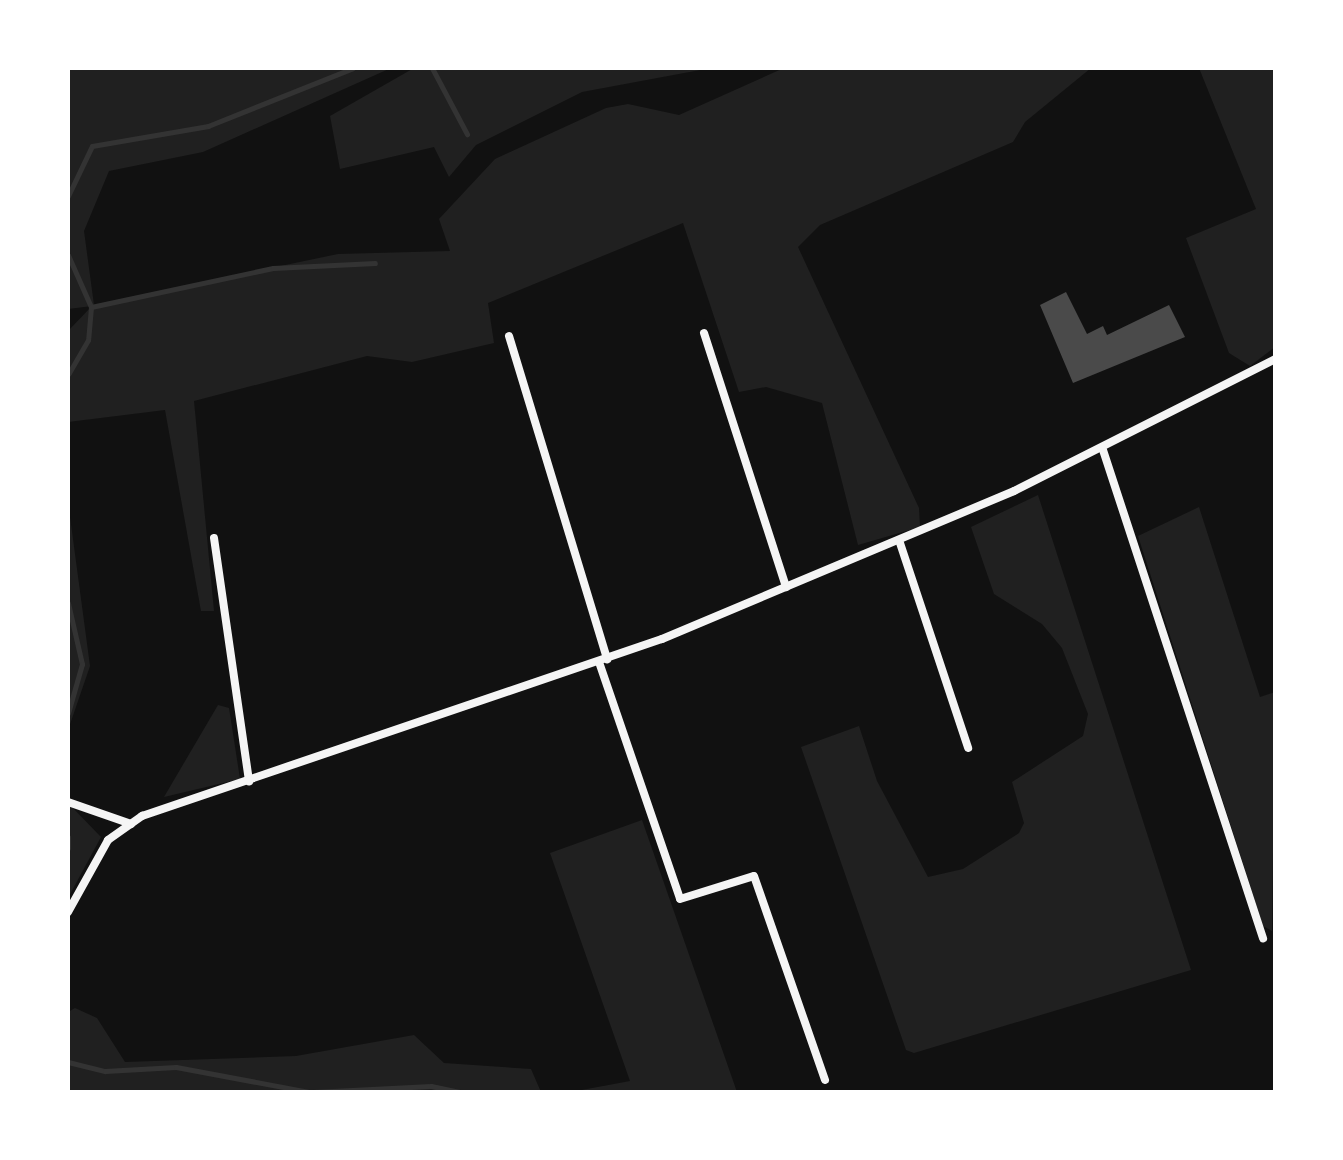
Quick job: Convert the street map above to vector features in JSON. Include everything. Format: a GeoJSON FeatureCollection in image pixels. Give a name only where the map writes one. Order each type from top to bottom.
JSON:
{"type":"FeatureCollection","features":[{"type":"Feature","properties":{"kind":"street"},"geometry":{"type":"LineString","coordinates":[[704,333],[786,587]]}},
{"type":"Feature","properties":{"kind":"street"},"geometry":{"type":"LineString","coordinates":[[509,336],[603,661],[680,899],[754,876],[825,1080]]}},
{"type":"Feature","properties":{"kind":"street"},"geometry":{"type":"LineString","coordinates":[[68,912],[108,840],[131,824],[603,661],[900,543],[1103,450],[1275,359]]}},
{"type":"Feature","properties":{"kind":"street"},"geometry":{"type":"LineString","coordinates":[[1103,450],[1263,938]]}},
{"type":"Feature","properties":{"kind":"street"},"geometry":{"type":"LineString","coordinates":[[214,538],[249,782]]}},
{"type":"Feature","properties":{"kind":"street"},"geometry":{"type":"LineString","coordinates":[[900,543],[968,748]]}},
{"type":"Feature","properties":{"kind":"street"},"geometry":{"type":"LineString","coordinates":[[68,802],[131,824]]}},
{"type":"Feature","properties":{"kind":"shaded area"},"geometry":{"type":"Polygon","coordinates":[[[68,68],[391,68],[203,152],[109,171],[84,231],[94,305],[338,254],[450,251],[439,219],[495,159],[606,108],[628,104],[679,115],[784,68],[1091,68],[1025,122],[1013,142],[820,225],[798,247],[919,508],[920,527],[858,545],[822,403],[766,387],[739,392],[683,223],[488,303],[494,343],[412,362],[367,356],[194,401],[214,611],[201,611],[165,410],[68,422],[68,331],[92,306],[68,309],[68,68]]]}},
{"type":"Feature","properties":{"kind":"shaded area"},"geometry":{"type":"Polygon","coordinates":[[[414,68],[711,68],[582,92],[476,145],[449,177],[434,147],[340,169],[330,116],[414,68]]]}},
{"type":"Feature","properties":{"kind":"shaded area"},"geometry":{"type":"Polygon","coordinates":[[[1199,68],[1275,68],[1275,347],[1250,366],[1229,353],[1186,238],[1256,209],[1199,68]]]}},
{"type":"Feature","properties":{"kind":"shaded area"},"geometry":{"type":"Polygon","coordinates":[[[1038,495],[1191,970],[914,1053],[906,1050],[801,747],[859,726],[877,781],[928,877],[963,869],[1019,833],[1024,823],[1012,782],[1083,736],[1088,714],[1062,648],[1042,624],[994,594],[971,527],[1038,495]]]}},
{"type":"Feature","properties":{"kind":"shaded area"},"geometry":{"type":"Polygon","coordinates":[[[68,502],[90,666],[68,730],[68,502]]]}},
{"type":"Feature","properties":{"kind":"shaded area"},"geometry":{"type":"Polygon","coordinates":[[[1199,507],[1260,697],[1275,692],[1272,931],[1263,926],[1138,536],[1199,507]]]}},
{"type":"Feature","properties":{"kind":"shaded area"},"geometry":{"type":"Polygon","coordinates":[[[218,705],[229,708],[240,779],[164,797],[218,705]]]}},
{"type":"Feature","properties":{"kind":"shaded area"},"geometry":{"type":"Polygon","coordinates":[[[68,803],[101,837],[68,898],[68,803]]]}},
{"type":"Feature","properties":{"kind":"shaded area"},"geometry":{"type":"Polygon","coordinates":[[[642,820],[737,1092],[571,1092],[630,1081],[550,853],[642,820]]]}},
{"type":"Feature","properties":{"kind":"shaded area"},"geometry":{"type":"Polygon","coordinates":[[[75,1008],[97,1018],[125,1062],[296,1056],[414,1035],[444,1063],[531,1069],[541,1092],[68,1092],[68,1012],[75,1008]]]}},
{"type":"Feature","properties":{"kind":"building"},"geometry":{"type":"Polygon","coordinates":[[[1066,292],[1087,334],[1103,326],[1107,335],[1169,305],[1185,337],[1073,383],[1040,305],[1066,292]]]}},
{"type":"Feature","properties":{"kind":"waterway"},"geometry":{"type":"LineString","coordinates":[[68,196],[92,146],[208,126],[353,68]]}},
{"type":"Feature","properties":{"kind":"waterway"},"geometry":{"type":"LineString","coordinates":[[432,68],[467,134]]}},
{"type":"Feature","properties":{"kind":"waterway"},"geometry":{"type":"LineString","coordinates":[[68,255],[91,307],[88,340],[68,374]]}},
{"type":"Feature","properties":{"kind":"waterway"},"geometry":{"type":"LineString","coordinates":[[91,307],[273,268],[375,263]]}},
{"type":"Feature","properties":{"kind":"waterway"},"geometry":{"type":"LineString","coordinates":[[68,603],[82,664],[68,713]]}},
{"type":"Feature","properties":{"kind":"waterway"},"geometry":{"type":"LineString","coordinates":[[68,837],[68,848]]}},
{"type":"Feature","properties":{"kind":"waterway"},"geometry":{"type":"LineString","coordinates":[[68,1062],[105,1071],[176,1067],[309,1092]]}},
{"type":"Feature","properties":{"kind":"waterway"},"geometry":{"type":"LineString","coordinates":[[313,1092],[431,1086],[459,1092]]}}]}
